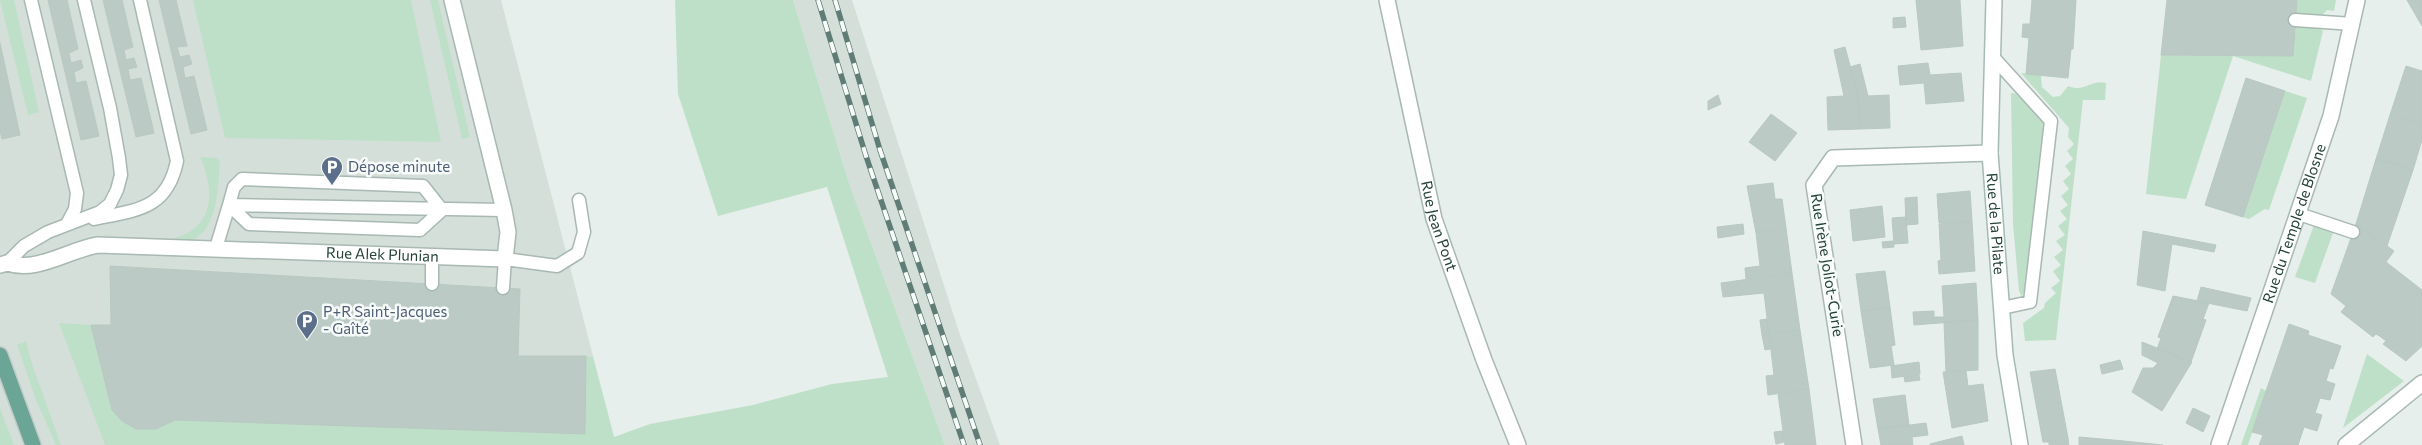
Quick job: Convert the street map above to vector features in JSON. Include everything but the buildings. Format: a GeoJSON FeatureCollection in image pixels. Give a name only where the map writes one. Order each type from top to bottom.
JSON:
{"type":"FeatureCollection","features":[{"type":"Feature","properties":{"kind":"main road"},"geometry":{"type":"LineString","coordinates":[[0,355],[32,445]]}},
{"type":"Feature","properties":{"kind":"street"},"geometry":{"type":"LineString","coordinates":[[452,0],[504,210],[508,232],[505,259]]}},
{"type":"Feature","properties":{"kind":"street","name":"Rue Jean Pont"},"geometry":{"type":"LineString","coordinates":[[1387,0],[1434,219],[1484,360],[1518,445]]}},
{"type":"Feature","properties":{"kind":"street","name":"Rue de la Pilate"},"geometry":{"type":"LineString","coordinates":[[1994,0],[1990,153],[2005,355],[2020,445]]}},
{"type":"Feature","properties":{"kind":"street","name":"Rue du Temple de Blosne"},"geometry":{"type":"LineString","coordinates":[[2219,445],[2331,116],[2357,0]]}},
{"type":"Feature","properties":{"kind":"street","name":"Rue Irène Joliot-Curie"},"geometry":{"type":"LineString","coordinates":[[1854,445],[1814,185],[1833,158],[1990,153]]}},
{"type":"Feature","properties":{"kind":"street","name":"Rue Alek Plunian"},"geometry":{"type":"LineString","coordinates":[[3,264],[29,266],[82,247],[98,244],[505,259]]}},
{"type":"Feature","properties":{"kind":"street"},"geometry":{"type":"LineString","coordinates":[[2346,445],[2422,383]]}},
{"type":"Feature","properties":{"kind":"lane"},"geometry":{"type":"LineString","coordinates":[[31,0],[77,193],[75,209],[67,224]]}},
{"type":"Feature","properties":{"kind":"lane"},"geometry":{"type":"LineString","coordinates":[[3,264],[24,246],[67,224],[100,212],[110,204],[117,190],[121,176],[110,108],[84,0]]}},
{"type":"Feature","properties":{"kind":"lane"},"geometry":{"type":"LineString","coordinates":[[67,224],[142,209],[157,200],[174,174],[177,160],[140,0]]}},
{"type":"Feature","properties":{"kind":"lane"},"geometry":{"type":"LineString","coordinates":[[2295,20],[2353,24]]}},
{"type":"Feature","properties":{"kind":"lane"},"geometry":{"type":"LineString","coordinates":[[1993,57],[2052,121],[2030,302],[2002,308]]}},
{"type":"Feature","properties":{"kind":"lane"},"geometry":{"type":"LineString","coordinates":[[216,248],[234,187],[242,179],[423,186],[442,210]]}},
{"type":"Feature","properties":{"kind":"lane"},"geometry":{"type":"LineString","coordinates":[[504,288],[505,259],[557,266],[578,253],[584,232],[578,200]]}},
{"type":"Feature","properties":{"kind":"lane"},"geometry":{"type":"LineString","coordinates":[[229,204],[249,224],[420,230],[442,210]]}},
{"type":"Feature","properties":{"kind":"lane"},"geometry":{"type":"LineString","coordinates":[[229,204],[504,210]]}},
{"type":"Feature","properties":{"kind":"lane"},"geometry":{"type":"LineString","coordinates":[[2299,214],[2353,232]]}},
{"type":"Feature","properties":{"kind":"lane"},"geometry":{"type":"LineString","coordinates":[[432,257],[432,284]]}},
{"type":"Feature","properties":{"kind":"shaded area"},"geometry":{"type":"Polygon","coordinates":[[[0,0],[501,0],[616,445],[0,445],[0,0]]]}},
{"type":"Feature","properties":{"kind":"shaded area"},"geometry":{"type":"Polygon","coordinates":[[[793,0],[852,0],[959,332],[1000,445],[945,445],[848,180],[793,0]]]}},
{"type":"Feature","properties":{"kind":"green space"},"geometry":{"type":"Polygon","coordinates":[[[0,0],[14,0],[39,112],[28,115],[0,0]]]}},
{"type":"Feature","properties":{"kind":"green space"},"geometry":{"type":"Polygon","coordinates":[[[193,0],[411,0],[441,142],[225,138],[193,0]]]}},
{"type":"Feature","properties":{"kind":"green space"},"geometry":{"type":"Polygon","coordinates":[[[430,0],[438,0],[470,137],[462,139],[430,0]]]}},
{"type":"Feature","properties":{"kind":"green space"},"geometry":{"type":"Polygon","coordinates":[[[675,0],[793,0],[848,180],[945,445],[105,445],[59,323],[91,325],[112,410],[122,421],[136,429],[156,429],[175,420],[585,434],[586,356],[593,357],[614,437],[650,424],[753,405],[832,384],[888,377],[827,187],[718,216],[678,94],[675,0]]]}},
{"type":"Feature","properties":{"kind":"green space"},"geometry":{"type":"Polygon","coordinates":[[[2297,0],[2336,0],[2334,11],[2327,10],[2322,15],[2296,14],[2297,0]]]}},
{"type":"Feature","properties":{"kind":"green space"},"geometry":{"type":"Polygon","coordinates":[[[2295,25],[2318,27],[2323,31],[2311,81],[2233,56],[2186,199],[2146,194],[2161,55],[2292,56],[2295,25]]]}},
{"type":"Feature","properties":{"kind":"green space"},"geometry":{"type":"Polygon","coordinates":[[[2021,73],[2041,75],[2042,87],[2053,97],[2060,96],[2068,86],[2079,88],[2101,82],[2106,83],[2105,100],[2083,100],[2056,340],[2025,341],[2023,323],[2044,308],[2045,303],[2056,293],[2051,288],[2060,281],[2053,271],[2061,265],[2054,257],[2063,250],[2056,241],[2065,235],[2058,226],[2067,219],[2060,211],[2068,205],[2061,196],[2069,189],[2063,181],[2071,174],[2065,166],[2073,159],[2067,151],[2074,144],[2068,137],[2069,128],[2021,73]]]}},
{"type":"Feature","properties":{"kind":"green space"},"geometry":{"type":"Polygon","coordinates":[[[2285,91],[2307,98],[2269,210],[2265,209],[2249,219],[2243,217],[2285,91]]]}},
{"type":"Feature","properties":{"kind":"green space"},"geometry":{"type":"Polygon","coordinates":[[[2011,93],[2019,94],[2044,122],[2027,273],[2022,297],[2019,291],[2013,224],[2011,93]]]}},
{"type":"Feature","properties":{"kind":"green space"},"geometry":{"type":"Polygon","coordinates":[[[200,157],[218,158],[220,164],[217,198],[210,221],[197,238],[186,242],[166,241],[192,230],[200,223],[205,214],[209,195],[204,166],[200,157]]]}},
{"type":"Feature","properties":{"kind":"green space"},"geometry":{"type":"Polygon","coordinates":[[[2314,225],[2333,233],[2315,283],[2295,277],[2314,225]]]}},
{"type":"Feature","properties":{"kind":"green space"},"geometry":{"type":"Polygon","coordinates":[[[26,341],[31,361],[61,445],[56,445],[36,400],[17,345],[26,341]]]}},
{"type":"Feature","properties":{"kind":"green space"},"geometry":{"type":"Polygon","coordinates":[[[2367,354],[2404,381],[2343,428],[2367,354]]]}},
{"type":"Feature","properties":{"kind":"green space"},"geometry":{"type":"Polygon","coordinates":[[[2261,388],[2266,391],[2248,445],[2241,445],[2261,388]]]}},
{"type":"Feature","properties":{"kind":"green space"},"geometry":{"type":"Polygon","coordinates":[[[0,408],[14,445],[0,445],[0,408]]]}},
{"type":"Feature","properties":{"kind":"railway"},"geometry":{"type":"LineString","coordinates":[[818,0],[866,156],[964,445]]}},
{"type":"Feature","properties":{"kind":"railway"},"geometry":{"type":"LineString","coordinates":[[835,0],[880,150],[980,445]]}},
{"type":"Feature","properties":{"kind":"place","name":"Dépose minute"},"geometry":{"type":"Point","coordinates":[332,186]}},
{"type":"Feature","properties":{"kind":"place","name":"P+R Saint-Jacques - Gaîté"},"geometry":{"type":"Point","coordinates":[307,340]}}]}
